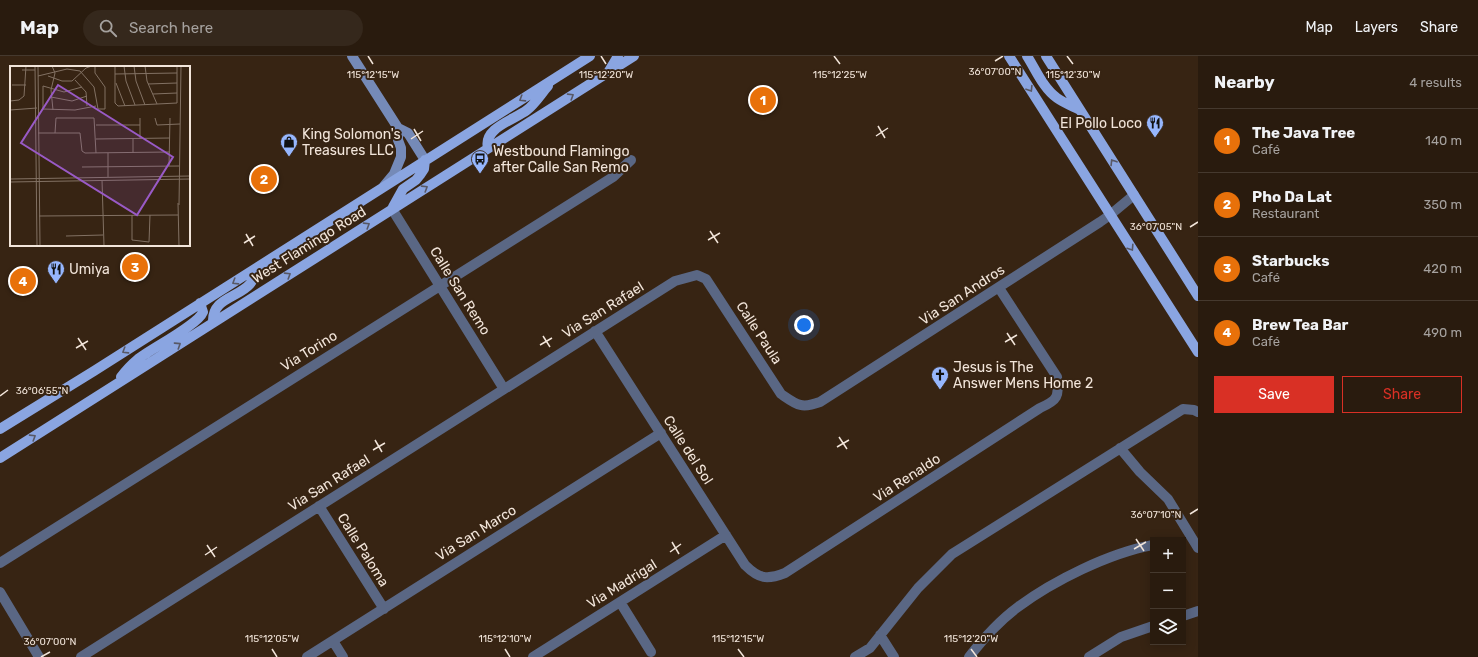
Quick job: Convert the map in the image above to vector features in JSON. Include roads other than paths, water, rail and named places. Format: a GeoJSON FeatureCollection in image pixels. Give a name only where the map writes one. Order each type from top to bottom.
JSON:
{"type":"FeatureCollection","features":[{"type":"Feature","properties":{"kind":"main road","name":"West Flamingo Road"},"geometry":{"type":"LineString","coordinates":[[0,429],[590,56]]}},
{"type":"Feature","properties":{"kind":"main road"},"geometry":{"type":"LineString","coordinates":[[608,72],[618,56]]}},
{"type":"Feature","properties":{"kind":"main road","name":"West Flamingo Road"},"geometry":{"type":"LineString","coordinates":[[0,458],[634,56]]}},
{"type":"Feature","properties":{"kind":"main road"},"geometry":{"type":"LineString","coordinates":[[1009,56],[1198,352]]}},
{"type":"Feature","properties":{"kind":"main road"},"geometry":{"type":"LineString","coordinates":[[1027,56],[1052,94],[1058,99],[1080,110]]}},
{"type":"Feature","properties":{"kind":"main road"},"geometry":{"type":"LineString","coordinates":[[1046,56],[1198,296]]}},
{"type":"Feature","properties":{"kind":"main road"},"geometry":{"type":"LineString","coordinates":[[488,148],[487,144],[489,135],[528,109],[556,78]]}},
{"type":"Feature","properties":{"kind":"main road"},"geometry":{"type":"LineString","coordinates":[[392,209],[403,189],[416,180],[420,175],[424,169],[425,160]]}},
{"type":"Feature","properties":{"kind":"main road"},"geometry":{"type":"LineString","coordinates":[[213,322],[214,311],[219,305],[250,284],[260,265]]}},
{"type":"Feature","properties":{"kind":"main road"},"geometry":{"type":"LineString","coordinates":[[113,386],[139,359],[192,324],[202,315],[203,312],[200,303]]}},
{"type":"Feature","properties":{"kind":"street"},"geometry":{"type":"LineString","coordinates":[[352,56],[398,128],[408,133],[425,160]]}},
{"type":"Feature","properties":{"kind":"street"},"geometry":{"type":"LineString","coordinates":[[381,188],[394,174],[401,157],[401,148],[398,140],[398,128]]}},
{"type":"Feature","properties":{"kind":"street","name":"Via Torino"},"geometry":{"type":"LineString","coordinates":[[0,563],[613,177],[631,160]]}},
{"type":"Feature","properties":{"kind":"street","name":"Via San Andros"},"geometry":{"type":"LineString","coordinates":[[799,406],[810,406],[820,402],[1110,215],[1134,195]]}},
{"type":"Feature","properties":{"kind":"street","name":"Calle San Remo"},"geometry":{"type":"LineString","coordinates":[[392,209],[504,389]]}},
{"type":"Feature","properties":{"kind":"street","name":"Via San Rafael"},"geometry":{"type":"LineString","coordinates":[[81,657],[675,281],[697,275]]}},
{"type":"Feature","properties":{"kind":"street","name":"Calle Paula"},"geometry":{"type":"LineString","coordinates":[[697,275],[706,279],[781,394],[799,406]]}},
{"type":"Feature","properties":{"kind":"street","name":"Via Renaldo"},"geometry":{"type":"LineString","coordinates":[[763,578],[775,577],[785,573],[1040,408],[1053,402],[1058,391],[1057,377],[999,288]]}},
{"type":"Feature","properties":{"kind":"street","name":"Calle del Sol"},"geometry":{"type":"LineString","coordinates":[[595,331],[745,565],[754,574],[763,578]]}},
{"type":"Feature","properties":{"kind":"street"},"geometry":{"type":"LineString","coordinates":[[855,657],[870,648],[918,588],[952,554],[1183,409],[1198,412]]}},
{"type":"Feature","properties":{"kind":"street","name":"Via San Marco"},"geometry":{"type":"LineString","coordinates":[[307,657],[660,433]]}},
{"type":"Feature","properties":{"kind":"street"},"geometry":{"type":"LineString","coordinates":[[1120,448],[1140,472],[1168,499],[1187,539],[1198,548]]}},
{"type":"Feature","properties":{"kind":"street","name":"Calle Paloma"},"geometry":{"type":"LineString","coordinates":[[319,506],[384,609]]}},
{"type":"Feature","properties":{"kind":"street","name":"Via Madrigal"},"geometry":{"type":"LineString","coordinates":[[533,657],[726,535]]}},
{"type":"Feature","properties":{"kind":"street"},"geometry":{"type":"LineString","coordinates":[[969,657],[986,636],[1017,607],[1060,581],[1101,561],[1150,546]]}},
{"type":"Feature","properties":{"kind":"street"},"geometry":{"type":"LineString","coordinates":[[0,592],[39,657]]}},
{"type":"Feature","properties":{"kind":"street"},"geometry":{"type":"LineString","coordinates":[[620,602],[651,652]]}},
{"type":"Feature","properties":{"kind":"street"},"geometry":{"type":"LineString","coordinates":[[1186,615],[1198,612]]}},
{"type":"Feature","properties":{"kind":"street"},"geometry":{"type":"LineString","coordinates":[[1089,657],[1120,637],[1150,627]]}},
{"type":"Feature","properties":{"kind":"street"},"geometry":{"type":"LineString","coordinates":[[880,636],[894,657]]}},
{"type":"Feature","properties":{"kind":"street"},"geometry":{"type":"LineString","coordinates":[[333,641],[343,657]]}},
{"type":"Feature","properties":{"kind":"place","name":"The Java Tree"},"geometry":{"type":"Point","coordinates":[763,100]}},
{"type":"Feature","properties":{"kind":"place","name":"El Pollo Loco"},"geometry":{"type":"Point","coordinates":[1155,138]}},
{"type":"Feature","properties":{"kind":"place","name":"King Solomon's Treasures LLC"},"geometry":{"type":"Point","coordinates":[289,157]}},
{"type":"Feature","properties":{"kind":"place","name":"Westbound Flamingo after Calle San Remo"},"geometry":{"type":"Point","coordinates":[480,174]}},
{"type":"Feature","properties":{"kind":"place","name":"Pho Da Lat"},"geometry":{"type":"Point","coordinates":[264,179]}},
{"type":"Feature","properties":{"kind":"place","name":"Starbucks"},"geometry":{"type":"Point","coordinates":[135,267]}},
{"type":"Feature","properties":{"kind":"place","name":"Brew Tea Bar"},"geometry":{"type":"Point","coordinates":[23,281]}},
{"type":"Feature","properties":{"kind":"place","name":"Umiya"},"geometry":{"type":"Point","coordinates":[56,284]}},
{"type":"Feature","properties":{"kind":"place","name":"Jesus is The Answer Mens Home 2"},"geometry":{"type":"Point","coordinates":[940,390]}}]}
